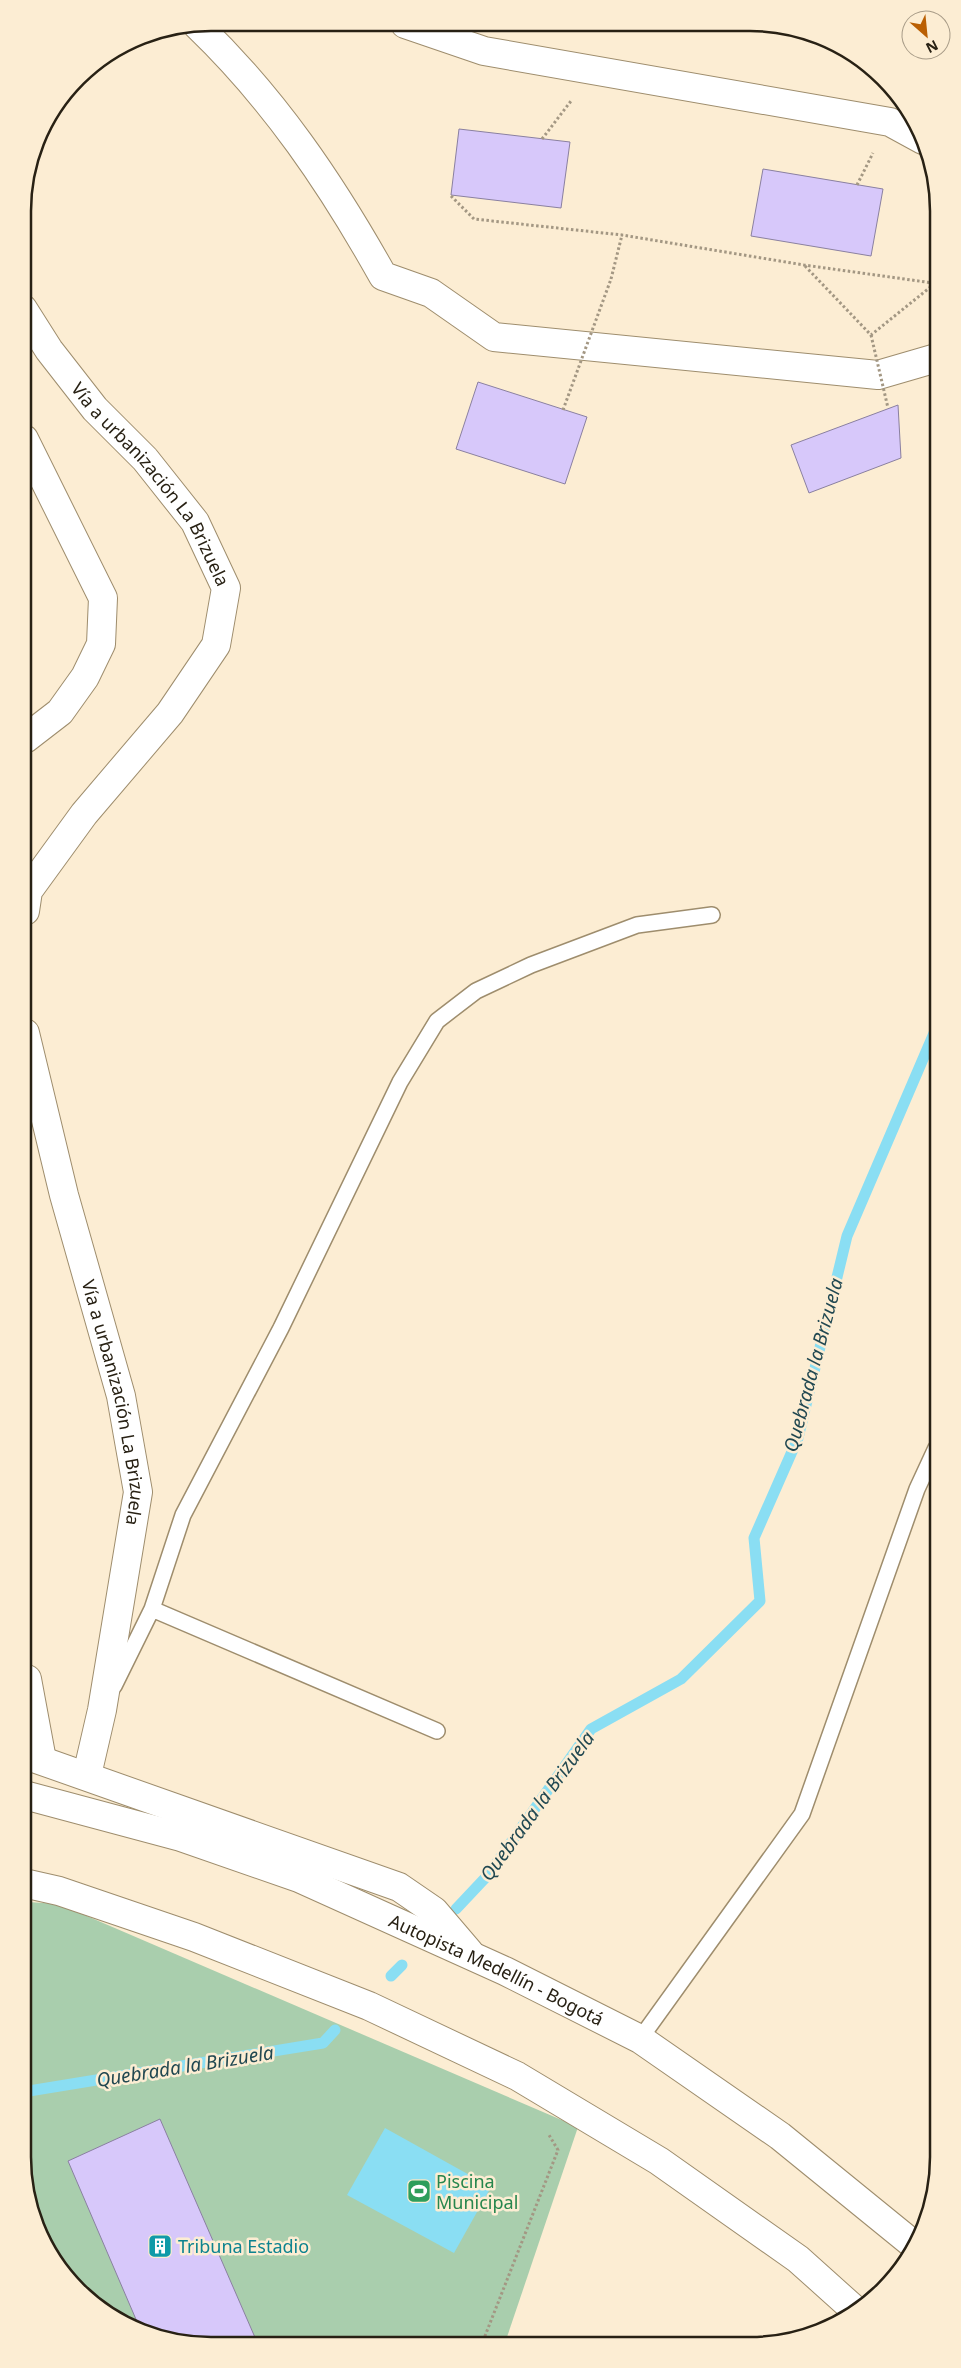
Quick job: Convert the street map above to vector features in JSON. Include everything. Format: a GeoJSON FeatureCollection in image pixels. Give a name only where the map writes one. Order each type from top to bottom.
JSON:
{"type":"FeatureCollection","features":[{"type":"Feature","properties":{"kind":"main road"},"geometry":{"type":"LineString","coordinates":[[426,31],[484,51],[890,122],[912,134]]}},
{"type":"Feature","properties":{"kind":"main road"},"geometry":{"type":"LineString","coordinates":[[203,32],[258,89],[304,148],[346,210],[383,276],[431,293],[494,337],[878,375],[930,360]]}},
{"type":"Feature","properties":{"kind":"main road","name":"Vía a urbanización La Brizuela"},"geometry":{"type":"LineString","coordinates":[[31,322],[49,350],[95,410],[145,459],[195,522],[226,588],[216,645],[170,714],[84,814],[31,887]]}},
{"type":"Feature","properties":{"kind":"main road"},"geometry":{"type":"LineString","coordinates":[[31,453],[103,598],[101,644],[85,677],[60,712],[31,735]]}},
{"type":"Feature","properties":{"kind":"main road","name":"Vía a urbanización La Brizuela"},"geometry":{"type":"LineString","coordinates":[[31,1058],[64,1195],[121,1396],[138,1492],[102,1710],[87,1775]]}},
{"type":"Feature","properties":{"kind":"main road"},"geometry":{"type":"LineString","coordinates":[[31,1718],[35,1758],[399,1887],[434,1911],[473,1956]]}},
{"type":"Feature","properties":{"kind":"main road","name":"Autopista Medellín - Bogotá"},"geometry":{"type":"LineString","coordinates":[[31,1797],[181,1837],[299,1878],[473,1956],[640,2039],[780,2136],[909,2241]]}},
{"type":"Feature","properties":{"kind":"main road"},"geometry":{"type":"LineString","coordinates":[[31,1885],[59,1891],[194,1937],[369,2006],[516,2076],[659,2161],[798,2259],[850,2306]]}},
{"type":"Feature","properties":{"kind":"lane"},"geometry":{"type":"LineString","coordinates":[[102,1710],[152,1609],[183,1515],[281,1328],[400,1082],[437,1021],[476,992],[531,965],[636,925],[712,915]]}},
{"type":"Feature","properties":{"kind":"lane"},"geometry":{"type":"LineString","coordinates":[[640,2039],[802,1814],[917,1489],[930,1461]]}},
{"type":"Feature","properties":{"kind":"lane"},"geometry":{"type":"LineString","coordinates":[[152,1609],[437,1731]]}},
{"type":"Feature","properties":{"kind":"path"},"geometry":{"type":"LineString","coordinates":[[542,139],[594,70]]}},
{"type":"Feature","properties":{"kind":"path"},"geometry":{"type":"LineString","coordinates":[[450,196],[474,219],[622,235],[930,284]]}},
{"type":"Feature","properties":{"kind":"path"},"geometry":{"type":"LineString","coordinates":[[562,410],[611,279],[622,235]]}},
{"type":"Feature","properties":{"kind":"path"},"geometry":{"type":"LineString","coordinates":[[804,265],[871,335],[888,408]]}},
{"type":"Feature","properties":{"kind":"path"},"geometry":{"type":"LineString","coordinates":[[871,335],[930,286]]}},
{"type":"Feature","properties":{"kind":"path"},"geometry":{"type":"LineString","coordinates":[[485,2337],[558,2150],[548,2134]]}},
{"type":"Feature","properties":{"kind":"green space"},"geometry":{"type":"Polygon","coordinates":[[[31,1902],[59,1904],[578,2127],[507,2337],[211,2337],[164,2331],[142,2323],[121,2313],[102,2300],[76,2276],[55,2247],[37,2204],[31,2157],[31,1902]]]}},
{"type":"Feature","properties":{"kind":"water","name":"Piscina Municipal"},"geometry":{"type":"Polygon","coordinates":[[[385,2128],[491,2187],[454,2253],[347,2195],[385,2128]]]}},
{"type":"Feature","properties":{"kind":"building"},"geometry":{"type":"Polygon","coordinates":[[[459,129],[570,142],[561,208],[451,195],[459,129]]]}},
{"type":"Feature","properties":{"kind":"building"},"geometry":{"type":"Polygon","coordinates":[[[763,169],[883,189],[871,256],[751,236],[763,169]]]}},
{"type":"Feature","properties":{"kind":"building"},"geometry":{"type":"Polygon","coordinates":[[[478,382],[587,417],[565,484],[456,449],[478,382]]]}},
{"type":"Feature","properties":{"kind":"building"},"geometry":{"type":"Polygon","coordinates":[[[898,405],[901,458],[809,493],[791,445],[898,405]]]}},
{"type":"Feature","properties":{"kind":"building","name":"Tribuna Estadio"},"geometry":{"type":"Polygon","coordinates":[[[160,2119],[255,2337],[187,2335],[164,2331],[136,2320],[68,2161],[160,2119]]]}},
{"type":"Feature","properties":{"kind":"waterway","name":"Quebrada la Brizuela"},"geometry":{"type":"LineString","coordinates":[[456,1909],[488,1875],[591,1729],[681,1679],[760,1601],[754,1538],[798,1438],[847,1236],[930,1043]]}},
{"type":"Feature","properties":{"kind":"waterway","name":"Quebrada la Brizuela"},"geometry":{"type":"LineString","coordinates":[[391,1976],[402,1965]]}},
{"type":"Feature","properties":{"kind":"waterway","name":"Quebrada la Brizuela"},"geometry":{"type":"LineString","coordinates":[[31,2091],[323,2043],[335,2030]]}},
{"type":"Feature","properties":{"kind":"place","name":"Piscina Municipal"},"geometry":{"type":"Point","coordinates":[419,2191]}},
{"type":"Feature","properties":{"kind":"place","name":"Tribuna Estadio"},"geometry":{"type":"Point","coordinates":[160,2246]}}]}
